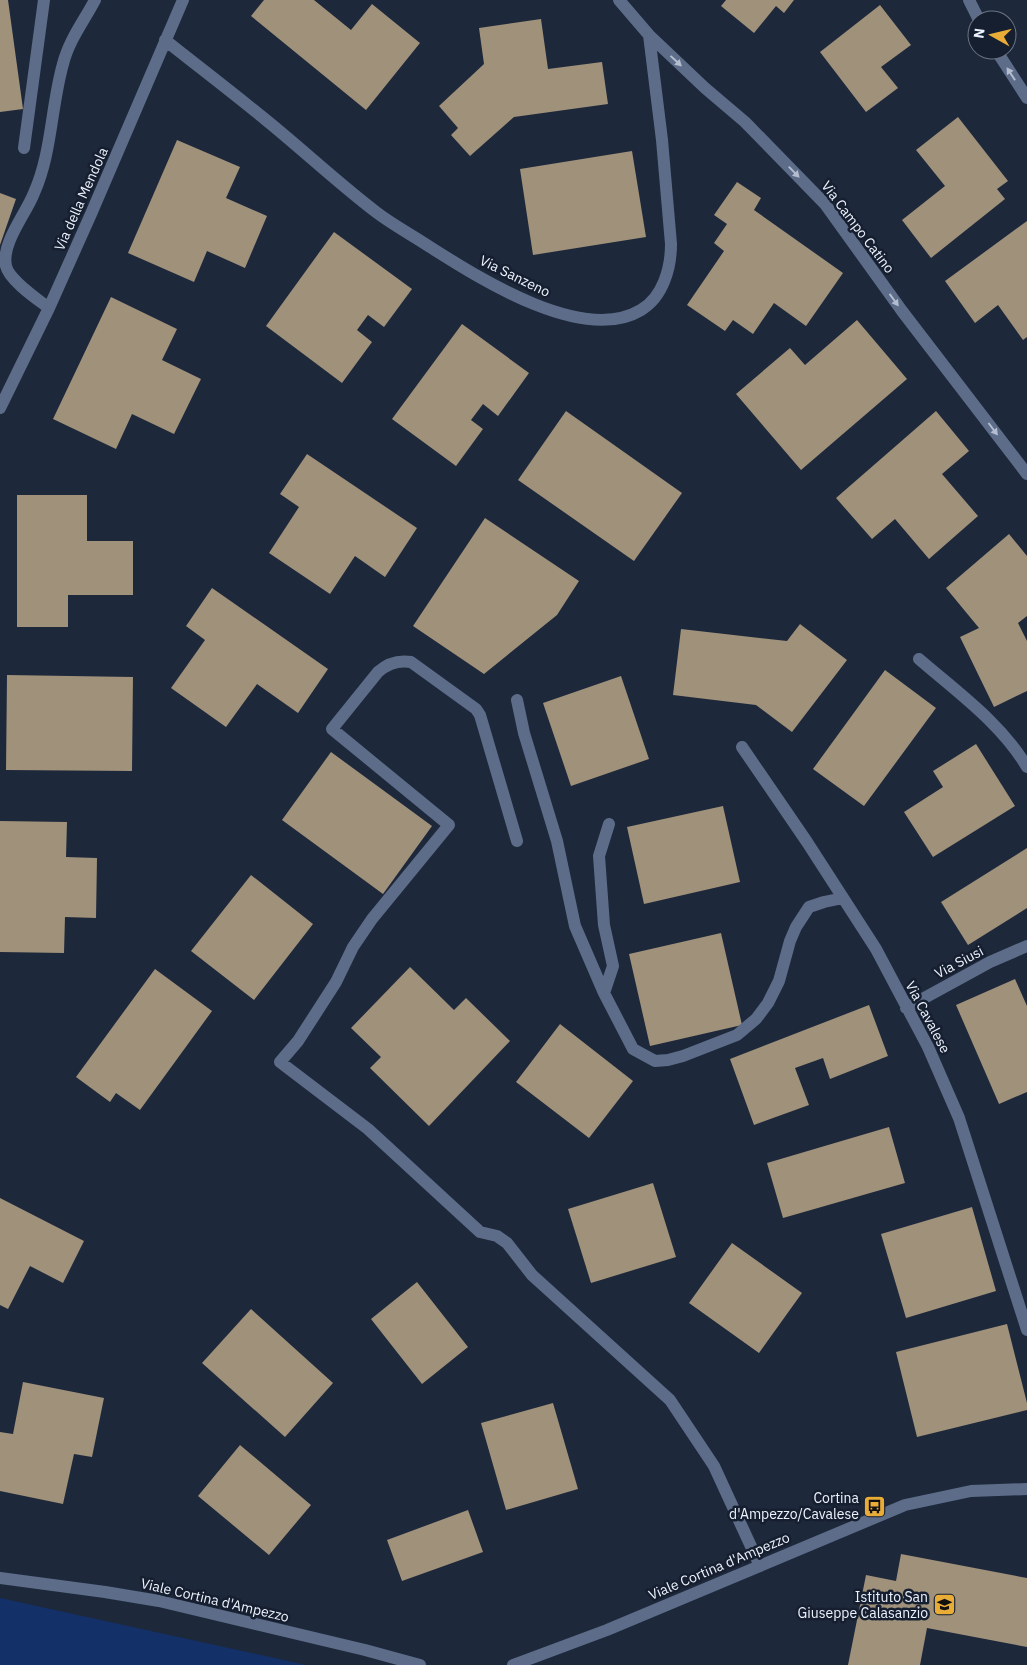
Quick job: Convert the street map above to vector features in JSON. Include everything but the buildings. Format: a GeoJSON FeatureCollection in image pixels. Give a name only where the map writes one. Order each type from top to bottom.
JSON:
{"type":"FeatureCollection","features":[{"type":"Feature","properties":{"kind":"street"},"geometry":{"type":"LineString","coordinates":[[24,148],[44,0]]}},
{"type":"Feature","properties":{"kind":"street"},"geometry":{"type":"LineString","coordinates":[[48,308],[18,283],[7,270],[5,264],[6,250],[39,182],[62,66],[68,47],[96,0]]}},
{"type":"Feature","properties":{"kind":"street","name":"Via della Mendola"},"geometry":{"type":"LineString","coordinates":[[0,408],[91,214],[183,0]]}},
{"type":"Feature","properties":{"kind":"street","name":"Via Campo Catino"},"geometry":{"type":"LineString","coordinates":[[619,0],[649,35],[705,88],[745,122],[825,204],[902,311],[1027,474]]}},
{"type":"Feature","properties":{"kind":"street","name":"Via Sanzeno"},"geometry":{"type":"LineString","coordinates":[[166,40],[376,212],[458,265],[507,292],[552,311],[584,318],[608,319],[632,314],[650,303],[660,290],[666,275],[671,251],[662,140],[649,35]]}},
{"type":"Feature","properties":{"kind":"street"},"geometry":{"type":"LineString","coordinates":[[1002,60],[1027,98]]}},
{"type":"Feature","properties":{"kind":"street"},"geometry":{"type":"LineString","coordinates":[[919,659],[989,720],[1012,746],[1027,767]]}},
{"type":"Feature","properties":{"kind":"street"},"geometry":{"type":"LineString","coordinates":[[517,841],[480,715],[476,709],[411,662],[403,661],[386,665],[378,672],[332,729],[450,825],[372,919],[352,947],[336,982],[298,1041],[280,1062],[368,1129],[480,1232],[497,1236],[507,1243],[532,1275],[670,1400],[714,1466],[760,1566]]}},
{"type":"Feature","properties":{"kind":"street"},"geometry":{"type":"LineString","coordinates":[[517,700],[524,733],[557,840],[575,926],[604,993],[632,1049],[655,1061],[668,1060],[737,1035],[756,1019],[768,1003],[779,981],[790,941],[796,927],[810,907],[843,898]]}},
{"type":"Feature","properties":{"kind":"street","name":"Via Cavalese"},"geometry":{"type":"LineString","coordinates":[[742,747],[876,949],[928,1048],[959,1118],[1027,1330]]}},
{"type":"Feature","properties":{"kind":"street"},"geometry":{"type":"LineString","coordinates":[[604,993],[613,966],[604,925],[598,856],[609,824]]}},
{"type":"Feature","properties":{"kind":"street","name":"Via Siusi"},"geometry":{"type":"LineString","coordinates":[[906,1008],[990,962],[1027,946]]}},
{"type":"Feature","properties":{"kind":"street","name":"Viale Cortina d'Ampezzo"},"geometry":{"type":"LineString","coordinates":[[513,1665],[607,1630],[905,1505],[971,1492],[1027,1489]]}},
{"type":"Feature","properties":{"kind":"street","name":"Viale Cortina d'Ampezzo"},"geometry":{"type":"LineString","coordinates":[[0,1578],[158,1601],[365,1650],[420,1665]]}},
{"type":"Feature","properties":{"kind":"shaded area"},"geometry":{"type":"Polygon","coordinates":[[[0,1598],[306,1665],[0,1665],[0,1598]]]}},
{"type":"Feature","properties":{"kind":"place","name":"Cortina d'Ampezzo/Cavalese"},"geometry":{"type":"Point","coordinates":[875,1506]}},
{"type":"Feature","properties":{"kind":"place","name":"Istituto San Giuseppe Calasanzio"},"geometry":{"type":"Point","coordinates":[944,1605]}}]}
